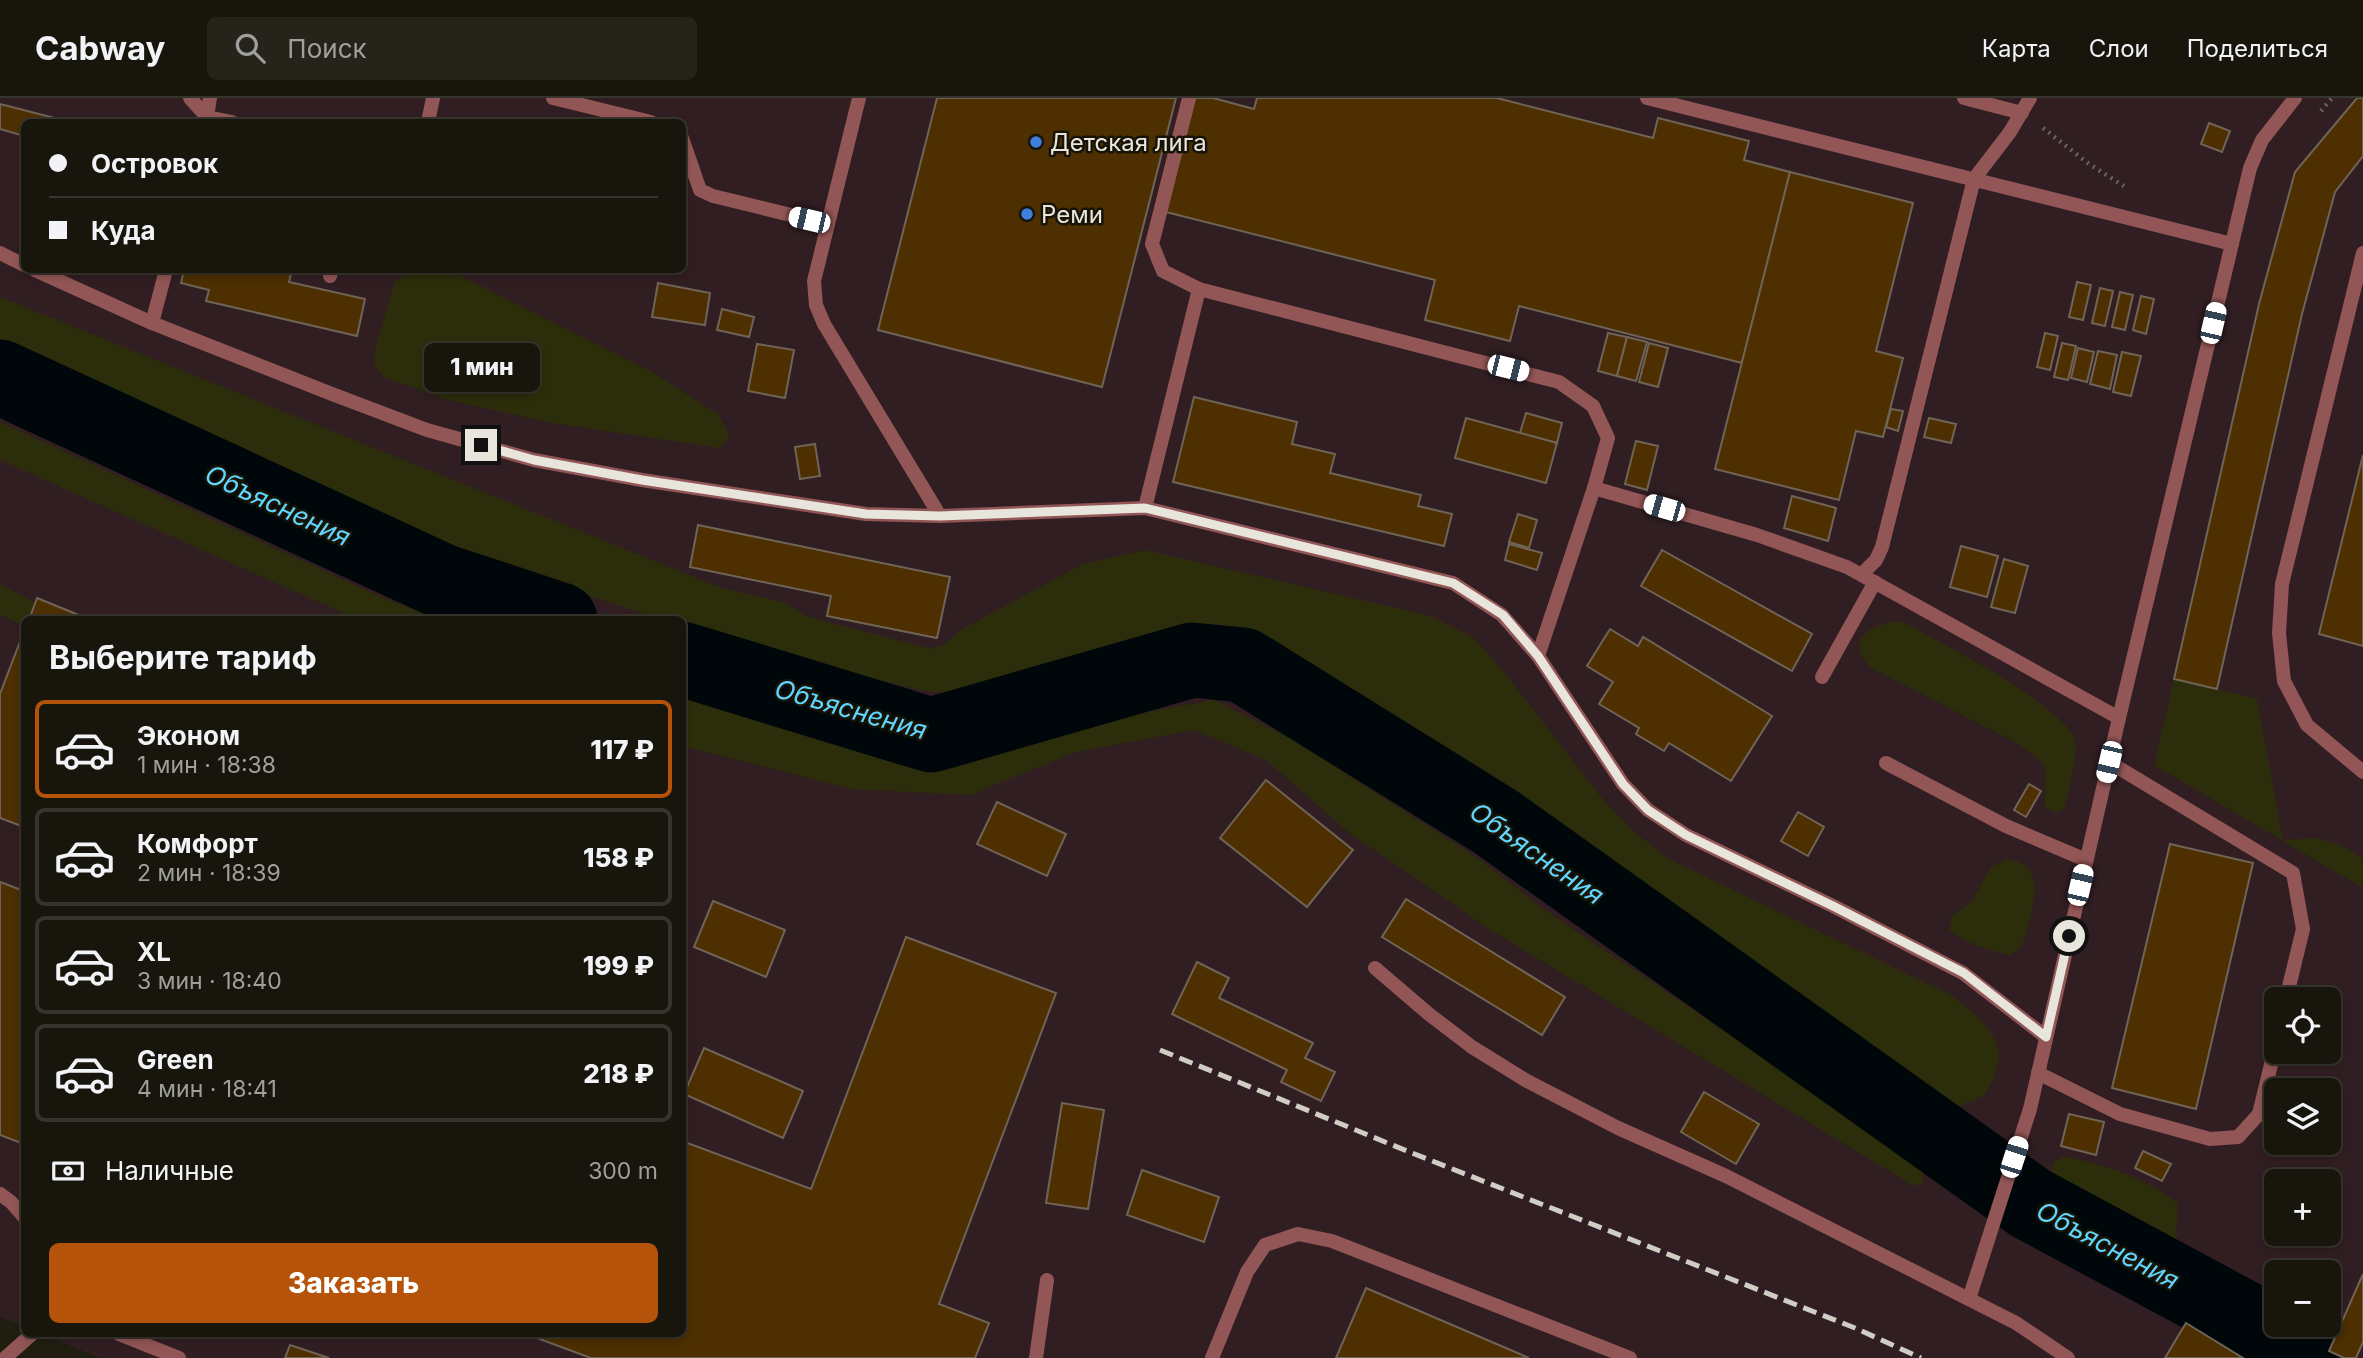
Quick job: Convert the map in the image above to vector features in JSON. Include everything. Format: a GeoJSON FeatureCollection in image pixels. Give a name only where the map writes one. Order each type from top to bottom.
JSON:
{"type":"FeatureCollection","features":[{"type":"Feature","properties":{"kind":"lane"},"geometry":{"type":"LineString","coordinates":[[190,98],[205,119]]}},
{"type":"Feature","properties":{"kind":"lane"},"geometry":{"type":"LineString","coordinates":[[206,119],[210,98]]}},
{"type":"Feature","properties":{"kind":"lane"},"geometry":{"type":"LineString","coordinates":[[429,119],[433,98]]}},
{"type":"Feature","properties":{"kind":"lane"},"geometry":{"type":"LineString","coordinates":[[554,98],[639,119]]}},
{"type":"Feature","properties":{"kind":"lane"},"geometry":{"type":"LineString","coordinates":[[859,98],[814,281],[816,305],[824,324],[940,516]]}},
{"type":"Feature","properties":{"kind":"lane"},"geometry":{"type":"LineString","coordinates":[[1189,98],[1152,244],[1163,271],[1199,289],[1559,382],[1593,406],[1608,438],[1538,656]]}},
{"type":"Feature","properties":{"kind":"lane"},"geometry":{"type":"LineString","coordinates":[[1647,98],[2232,244]]}},
{"type":"Feature","properties":{"kind":"lane"},"geometry":{"type":"LineString","coordinates":[[1964,98],[2022,113]]}},
{"type":"Feature","properties":{"kind":"lane"},"geometry":{"type":"LineString","coordinates":[[1822,677],[1882,547],[1974,179],[2030,98]]}},
{"type":"Feature","properties":{"kind":"lane"},"geometry":{"type":"LineString","coordinates":[[1969,1300],[2038,1073],[2119,718],[2250,168],[2262,140],[2295,98]]}},
{"type":"Feature","properties":{"kind":"lane"},"geometry":{"type":"LineString","coordinates":[[686,150],[700,190],[713,196],[828,224]]}},
{"type":"Feature","properties":{"kind":"lane"},"geometry":{"type":"LineString","coordinates":[[0,253],[21,264]]}},
{"type":"Feature","properties":{"kind":"lane"},"geometry":{"type":"LineString","coordinates":[[2363,253],[2282,584],[2278,634],[2284,681],[2307,725],[2363,772]]}},
{"type":"Feature","properties":{"kind":"lane"},"geometry":{"type":"LineString","coordinates":[[42,273],[152,323],[428,430],[534,460],[642,480],[866,514],[940,516],[1145,508],[1453,583],[1503,615],[1538,656],[1623,784],[1648,810],[1686,835],[1964,973],[2046,1037]]}},
{"type":"Feature","properties":{"kind":"lane"},"geometry":{"type":"LineString","coordinates":[[152,323],[165,273]]}},
{"type":"Feature","properties":{"kind":"lane"},"geometry":{"type":"LineString","coordinates":[[1145,508],[1199,289]]}},
{"type":"Feature","properties":{"kind":"lane"},"geometry":{"type":"LineString","coordinates":[[1594,488],[1757,535],[1868,578],[2119,718]]}},
{"type":"Feature","properties":{"kind":"lane"},"geometry":{"type":"LineString","coordinates":[[2109,762],[2293,873],[2303,929],[2289,987]]}},
{"type":"Feature","properties":{"kind":"lane"},"geometry":{"type":"LineString","coordinates":[[1886,763],[2006,825],[2086,860]]}},
{"type":"Feature","properties":{"kind":"lane"},"geometry":{"type":"LineString","coordinates":[[1375,968],[1430,1015],[1527,1081],[1618,1128],[1726,1176],[2015,1323],[2068,1358]]}},
{"type":"Feature","properties":{"kind":"lane"},"geometry":{"type":"LineString","coordinates":[[2038,1073],[2120,1114],[2210,1139],[2238,1137],[2259,1114],[2271,1064]]}},
{"type":"Feature","properties":{"kind":"lane"},"geometry":{"type":"LineString","coordinates":[[0,1194],[21,1214]]}},
{"type":"Feature","properties":{"kind":"lane"},"geometry":{"type":"LineString","coordinates":[[1212,1358],[1247,1272],[1265,1245],[1298,1234],[1332,1241],[1630,1358]]}},
{"type":"Feature","properties":{"kind":"lane"},"geometry":{"type":"LineString","coordinates":[[1036,1358],[1047,1280]]}},
{"type":"Feature","properties":{"kind":"lane"},"geometry":{"type":"LineString","coordinates":[[5,1358],[30,1337]]}},
{"type":"Feature","properties":{"kind":"lane"},"geometry":{"type":"LineString","coordinates":[[126,1337],[179,1358]]}},
{"type":"Feature","properties":{"kind":"path"},"geometry":{"type":"LineString","coordinates":[[2022,113],[2089,164],[2130,189]]}},
{"type":"Feature","properties":{"kind":"shaded area"},"geometry":{"type":"Polygon","coordinates":[[[0,98],[2363,98],[2363,1358],[101,1358],[48,1337],[686,1337],[686,616],[21,616],[21,1326],[0,1317],[0,98]]]}},
{"type":"Feature","properties":{"kind":"shaded area"},"geometry":{"type":"Polygon","coordinates":[[[408,273],[461,276],[653,372],[719,415],[730,437],[719,448],[546,422],[445,399],[383,377],[374,364],[375,349],[395,281],[408,273]]]}},
{"type":"Feature","properties":{"kind":"shaded area"},"geometry":{"type":"Polygon","coordinates":[[[0,297],[719,587],[785,603],[809,617],[932,649],[945,644],[962,629],[1083,564],[1145,550],[1431,616],[1474,638],[1505,673],[1601,797],[1632,830],[1667,858],[1951,995],[1979,1018],[1993,1036],[1998,1058],[1995,1074],[1984,1096],[1959,1106],[1919,1091],[1888,1073],[1532,805],[1263,638],[1206,627],[955,694],[920,690],[741,646],[686,628],[686,616],[651,616],[441,547],[0,340],[0,297]]]}},
{"type":"Feature","properties":{"kind":"shaded area"},"geometry":{"type":"Polygon","coordinates":[[[0,422],[392,602],[438,616],[350,616],[0,460],[0,422]]]}},
{"type":"Feature","properties":{"kind":"shaded area"},"geometry":{"type":"Polygon","coordinates":[[[0,584],[60,616],[21,616],[21,625],[0,615],[0,584]]]}},
{"type":"Feature","properties":{"kind":"shaded area"},"geometry":{"type":"Polygon","coordinates":[[[1897,621],[1909,625],[2001,677],[2049,710],[2066,726],[2075,740],[2076,754],[2064,809],[2057,813],[2045,807],[2044,764],[2020,745],[1870,667],[1862,657],[1860,641],[1870,630],[1897,621]]]}},
{"type":"Feature","properties":{"kind":"shaded area"},"geometry":{"type":"Polygon","coordinates":[[[2174,679],[2257,699],[2283,840],[2317,838],[2340,845],[2363,858],[2363,888],[2154,765],[2174,679]]]}},
{"type":"Feature","properties":{"kind":"shaded area"},"geometry":{"type":"Polygon","coordinates":[[[686,691],[933,766],[1072,725],[1214,700],[1290,738],[1479,859],[1542,908],[1916,1160],[1923,1170],[1923,1183],[1914,1186],[1489,929],[1348,832],[1266,760],[1194,730],[1076,752],[970,795],[851,789],[686,747],[686,691]]]}},
{"type":"Feature","properties":{"kind":"shaded area"},"geometry":{"type":"Polygon","coordinates":[[[2007,859],[2021,863],[2030,871],[2034,881],[2032,907],[2022,947],[2010,955],[1978,946],[1949,930],[1952,916],[1972,901],[1991,867],[2007,859]]]}},
{"type":"Feature","properties":{"kind":"shaded area"},"geometry":{"type":"Polygon","coordinates":[[[2064,1156],[2124,1173],[2152,1186],[2178,1204],[2175,1255],[2169,1261],[2159,1259],[2051,1201],[2044,1191],[2054,1162],[2064,1156]]]}},
{"type":"Feature","properties":{"kind":"building","name":"Реми"},"geometry":{"type":"Polygon","coordinates":[[[937,98],[1176,98],[1102,387],[878,330],[937,98]]]}},
{"type":"Feature","properties":{"kind":"building"},"geometry":{"type":"Polygon","coordinates":[[[1195,98],[1213,98],[1254,109],[1257,98],[1497,98],[1653,138],[1658,118],[1749,141],[1744,160],[1790,172],[1742,363],[1519,306],[1510,341],[1425,320],[1435,280],[1166,212],[1195,98]]]}},
{"type":"Feature","properties":{"kind":"building"},"geometry":{"type":"Polygon","coordinates":[[[2357,98],[2363,98],[2363,156],[2335,192],[2302,314],[2217,689],[2174,679],[2259,304],[2295,172],[2357,98]]]}},
{"type":"Feature","properties":{"kind":"building"},"geometry":{"type":"Polygon","coordinates":[[[0,104],[58,119],[21,119],[21,135],[0,129],[0,104]]]}},
{"type":"Feature","properties":{"kind":"building"},"geometry":{"type":"Polygon","coordinates":[[[2209,123],[2230,131],[2222,152],[2201,144],[2209,123]]]}},
{"type":"Feature","properties":{"kind":"building"},"geometry":{"type":"Polygon","coordinates":[[[1790,172],[1913,203],[1876,351],[1903,358],[1883,437],[1856,431],[1839,500],[1715,469],[1790,172]]]}},
{"type":"Feature","properties":{"kind":"building"},"geometry":{"type":"Polygon","coordinates":[[[183,273],[291,273],[289,282],[365,299],[357,336],[206,301],[209,290],[181,283],[183,273]]]}},
{"type":"Feature","properties":{"kind":"building"},"geometry":{"type":"Polygon","coordinates":[[[2077,282],[2091,285],[2083,320],[2069,317],[2077,282]]]}},
{"type":"Feature","properties":{"kind":"building"},"geometry":{"type":"Polygon","coordinates":[[[658,283],[710,293],[705,325],[652,317],[658,283]]]}},
{"type":"Feature","properties":{"kind":"building"},"geometry":{"type":"Polygon","coordinates":[[[2100,288],[2113,291],[2105,326],[2092,323],[2100,288]]]}},
{"type":"Feature","properties":{"kind":"building"},"geometry":{"type":"Polygon","coordinates":[[[2120,292],[2133,295],[2125,330],[2112,327],[2120,292]]]}},
{"type":"Feature","properties":{"kind":"building"},"geometry":{"type":"Polygon","coordinates":[[[2141,296],[2154,299],[2146,334],[2133,330],[2141,296]]]}},
{"type":"Feature","properties":{"kind":"building"},"geometry":{"type":"Polygon","coordinates":[[[722,309],[754,317],[749,337],[717,330],[722,309]]]}},
{"type":"Feature","properties":{"kind":"building"},"geometry":{"type":"Polygon","coordinates":[[[1608,333],[1627,337],[1617,376],[1598,371],[1608,333]]]}},
{"type":"Feature","properties":{"kind":"building"},"geometry":{"type":"Polygon","coordinates":[[[2045,333],[2058,336],[2050,370],[2037,367],[2045,333]]]}},
{"type":"Feature","properties":{"kind":"building"},"geometry":{"type":"Polygon","coordinates":[[[1627,337],[1647,342],[1636,381],[1617,376],[1627,337]]]}},
{"type":"Feature","properties":{"kind":"building"},"geometry":{"type":"Polygon","coordinates":[[[1649,343],[1668,348],[1658,387],[1639,382],[1649,343]]]}},
{"type":"Feature","properties":{"kind":"building"},"geometry":{"type":"Polygon","coordinates":[[[2062,343],[2076,346],[2068,380],[2054,377],[2062,343]]]}},
{"type":"Feature","properties":{"kind":"building"},"geometry":{"type":"Polygon","coordinates":[[[757,344],[794,350],[785,398],[748,391],[757,344]]]}},
{"type":"Feature","properties":{"kind":"building"},"geometry":{"type":"Polygon","coordinates":[[[2078,348],[2094,352],[2087,382],[2071,378],[2078,348]]]}},
{"type":"Feature","properties":{"kind":"building"},"geometry":{"type":"Polygon","coordinates":[[[2098,351],[2117,355],[2110,389],[2090,384],[2098,351]]]}},
{"type":"Feature","properties":{"kind":"building"},"geometry":{"type":"Polygon","coordinates":[[[2122,352],[2141,356],[2131,396],[2113,392],[2122,352]]]}},
{"type":"Feature","properties":{"kind":"building"},"geometry":{"type":"Polygon","coordinates":[[[1194,397],[1297,422],[1292,444],[1335,454],[1330,473],[1421,495],[1418,506],[1452,514],[1444,546],[1173,482],[1194,397]]]}},
{"type":"Feature","properties":{"kind":"building"},"geometry":{"type":"Polygon","coordinates":[[[1891,409],[1903,411],[1898,431],[1886,427],[1891,409]]]}},
{"type":"Feature","properties":{"kind":"building"},"geometry":{"type":"Polygon","coordinates":[[[1526,413],[1562,423],[1557,443],[1520,433],[1526,413]]]}},
{"type":"Feature","properties":{"kind":"building"},"geometry":{"type":"Polygon","coordinates":[[[1466,418],[1557,443],[1546,483],[1455,458],[1466,418]]]}},
{"type":"Feature","properties":{"kind":"building"},"geometry":{"type":"Polygon","coordinates":[[[1929,418],[1956,424],[1951,443],[1924,437],[1929,418]]]}},
{"type":"Feature","properties":{"kind":"building"},"geometry":{"type":"Polygon","coordinates":[[[1636,441],[1658,446],[1647,490],[1625,484],[1636,441]]]}},
{"type":"Feature","properties":{"kind":"building"},"geometry":{"type":"Polygon","coordinates":[[[815,444],[820,476],[800,479],[795,447],[815,444]]]}},
{"type":"Feature","properties":{"kind":"building"},"geometry":{"type":"Polygon","coordinates":[[[2363,455],[2363,646],[2319,634],[2363,455]]]}},
{"type":"Feature","properties":{"kind":"building"},"geometry":{"type":"Polygon","coordinates":[[[1792,496],[1836,508],[1828,541],[1784,528],[1792,496]]]}},
{"type":"Feature","properties":{"kind":"building"},"geometry":{"type":"Polygon","coordinates":[[[1518,514],[1537,520],[1529,548],[1509,542],[1518,514]]]}},
{"type":"Feature","properties":{"kind":"building"},"geometry":{"type":"Polygon","coordinates":[[[698,525],[950,577],[937,638],[827,616],[831,596],[690,567],[698,525]]]}},
{"type":"Feature","properties":{"kind":"building"},"geometry":{"type":"Polygon","coordinates":[[[1509,544],[1542,553],[1537,570],[1505,560],[1509,544]]]}},
{"type":"Feature","properties":{"kind":"building"},"geometry":{"type":"Polygon","coordinates":[[[1961,546],[1998,556],[1987,597],[1950,587],[1961,546]]]}},
{"type":"Feature","properties":{"kind":"building"},"geometry":{"type":"Polygon","coordinates":[[[1662,550],[1812,634],[1792,671],[1641,586],[1662,550]]]}},
{"type":"Feature","properties":{"kind":"building"},"geometry":{"type":"Polygon","coordinates":[[[2004,559],[2028,566],[2015,613],[1991,607],[2004,559]]]}},
{"type":"Feature","properties":{"kind":"building"},"geometry":{"type":"Polygon","coordinates":[[[37,598],[81,616],[30,616],[37,598]]]}},
{"type":"Feature","properties":{"kind":"building"},"geometry":{"type":"Polygon","coordinates":[[[1610,629],[1638,646],[1643,637],[1772,716],[1731,781],[1669,743],[1664,751],[1636,734],[1639,728],[1599,704],[1613,682],[1587,666],[1610,629]]]}},
{"type":"Feature","properties":{"kind":"building"},"geometry":{"type":"Polygon","coordinates":[[[21,639],[21,826],[0,818],[0,694],[21,639]]]}},
{"type":"Feature","properties":{"kind":"building"},"geometry":{"type":"Polygon","coordinates":[[[1266,780],[1353,850],[1307,907],[1220,838],[1266,780]]]}},
{"type":"Feature","properties":{"kind":"building"},"geometry":{"type":"Polygon","coordinates":[[[2029,784],[2041,791],[2026,817],[2014,810],[2029,784]]]}},
{"type":"Feature","properties":{"kind":"building"},"geometry":{"type":"Polygon","coordinates":[[[997,802],[1066,834],[1047,876],[977,844],[997,802]]]}},
{"type":"Feature","properties":{"kind":"building"},"geometry":{"type":"Polygon","coordinates":[[[1798,812],[1824,827],[1808,856],[1781,841],[1798,812]]]}},
{"type":"Feature","properties":{"kind":"building"},"geometry":{"type":"Polygon","coordinates":[[[2170,844],[2253,863],[2196,1109],[2112,1088],[2170,844]]]}},
{"type":"Feature","properties":{"kind":"building"},"geometry":{"type":"Polygon","coordinates":[[[0,882],[21,890],[21,1143],[0,1135],[0,882]]]}},
{"type":"Feature","properties":{"kind":"building"},"geometry":{"type":"Polygon","coordinates":[[[1406,899],[1565,997],[1542,1035],[1382,937],[1406,899]]]}},
{"type":"Feature","properties":{"kind":"building"},"geometry":{"type":"Polygon","coordinates":[[[713,901],[785,930],[766,977],[694,947],[713,901]]]}},
{"type":"Feature","properties":{"kind":"building"},"geometry":{"type":"Polygon","coordinates":[[[906,937],[1056,993],[939,1304],[989,1323],[975,1358],[591,1358],[534,1337],[686,1337],[686,1142],[811,1189],[906,937]]]}},
{"type":"Feature","properties":{"kind":"building"},"geometry":{"type":"Polygon","coordinates":[[[1197,962],[1229,978],[1219,998],[1313,1043],[1305,1058],[1335,1072],[1321,1101],[1281,1082],[1287,1070],[1172,1014],[1197,962]]]}},
{"type":"Feature","properties":{"kind":"building"},"geometry":{"type":"Polygon","coordinates":[[[704,1048],[803,1091],[783,1138],[686,1095],[704,1048]]]}},
{"type":"Feature","properties":{"kind":"building"},"geometry":{"type":"Polygon","coordinates":[[[1704,1092],[1759,1124],[1736,1164],[1681,1132],[1704,1092]]]}},
{"type":"Feature","properties":{"kind":"building"},"geometry":{"type":"Polygon","coordinates":[[[1062,1103],[1104,1110],[1088,1209],[1046,1203],[1062,1103]]]}},
{"type":"Feature","properties":{"kind":"building"},"geometry":{"type":"Polygon","coordinates":[[[2069,1114],[2104,1122],[2096,1155],[2061,1146],[2069,1114]]]}},
{"type":"Feature","properties":{"kind":"building"},"geometry":{"type":"Polygon","coordinates":[[[2143,1151],[2171,1164],[2162,1181],[2135,1168],[2143,1151]]]}},
{"type":"Feature","properties":{"kind":"building"},"geometry":{"type":"Polygon","coordinates":[[[1142,1170],[1219,1197],[1204,1242],[1127,1215],[1142,1170]]]}},
{"type":"Feature","properties":{"kind":"building"},"geometry":{"type":"Polygon","coordinates":[[[2363,1274],[2363,1342],[2356,1358],[2344,1358],[2329,1351],[2335,1337],[2341,1337],[2341,1324],[2363,1274]]]}},
{"type":"Feature","properties":{"kind":"building"},"geometry":{"type":"Polygon","coordinates":[[[1366,1288],[1529,1358],[1336,1358],[1366,1288]]]}},
{"type":"Feature","properties":{"kind":"building"},"geometry":{"type":"Polygon","coordinates":[[[2186,1323],[2243,1358],[2165,1358],[2186,1323]]]}},
{"type":"Feature","properties":{"kind":"building"},"geometry":{"type":"Polygon","coordinates":[[[290,1345],[329,1358],[285,1358],[290,1345]]]}},
{"type":"Feature","properties":{"kind":"waterway","name":"Объяснения"},"geometry":{"type":"LineString","coordinates":[[0,377],[442,581],[548,616]]}},
{"type":"Feature","properties":{"kind":"waterway","name":"Объяснения"},"geometry":{"type":"LineString","coordinates":[[686,660],[931,735],[1192,660],[1243,665],[1496,822],[2030,1203],[2318,1358]]}},
{"type":"Feature","properties":{"kind":"railway"},"geometry":{"type":"LineString","coordinates":[[1160,1050],[1855,1328],[1921,1358]]}},
{"type":"Feature","properties":{"kind":"place","name":"Детская лига"},"geometry":{"type":"Point","coordinates":[1036,142]}},
{"type":"Feature","properties":{"kind":"place","name":"Реми"},"geometry":{"type":"Point","coordinates":[1027,214]}},
{"type":"Feature","properties":{"kind":"route"},"geometry":{"type":"LineString","coordinates":[[481,445],[534,460],[642,480],[866,514],[940,516],[1145,508],[1453,583],[1503,615],[1538,656],[1623,784],[1648,810],[1686,835],[1964,973],[2046,1037],[2069,936]]}}]}
